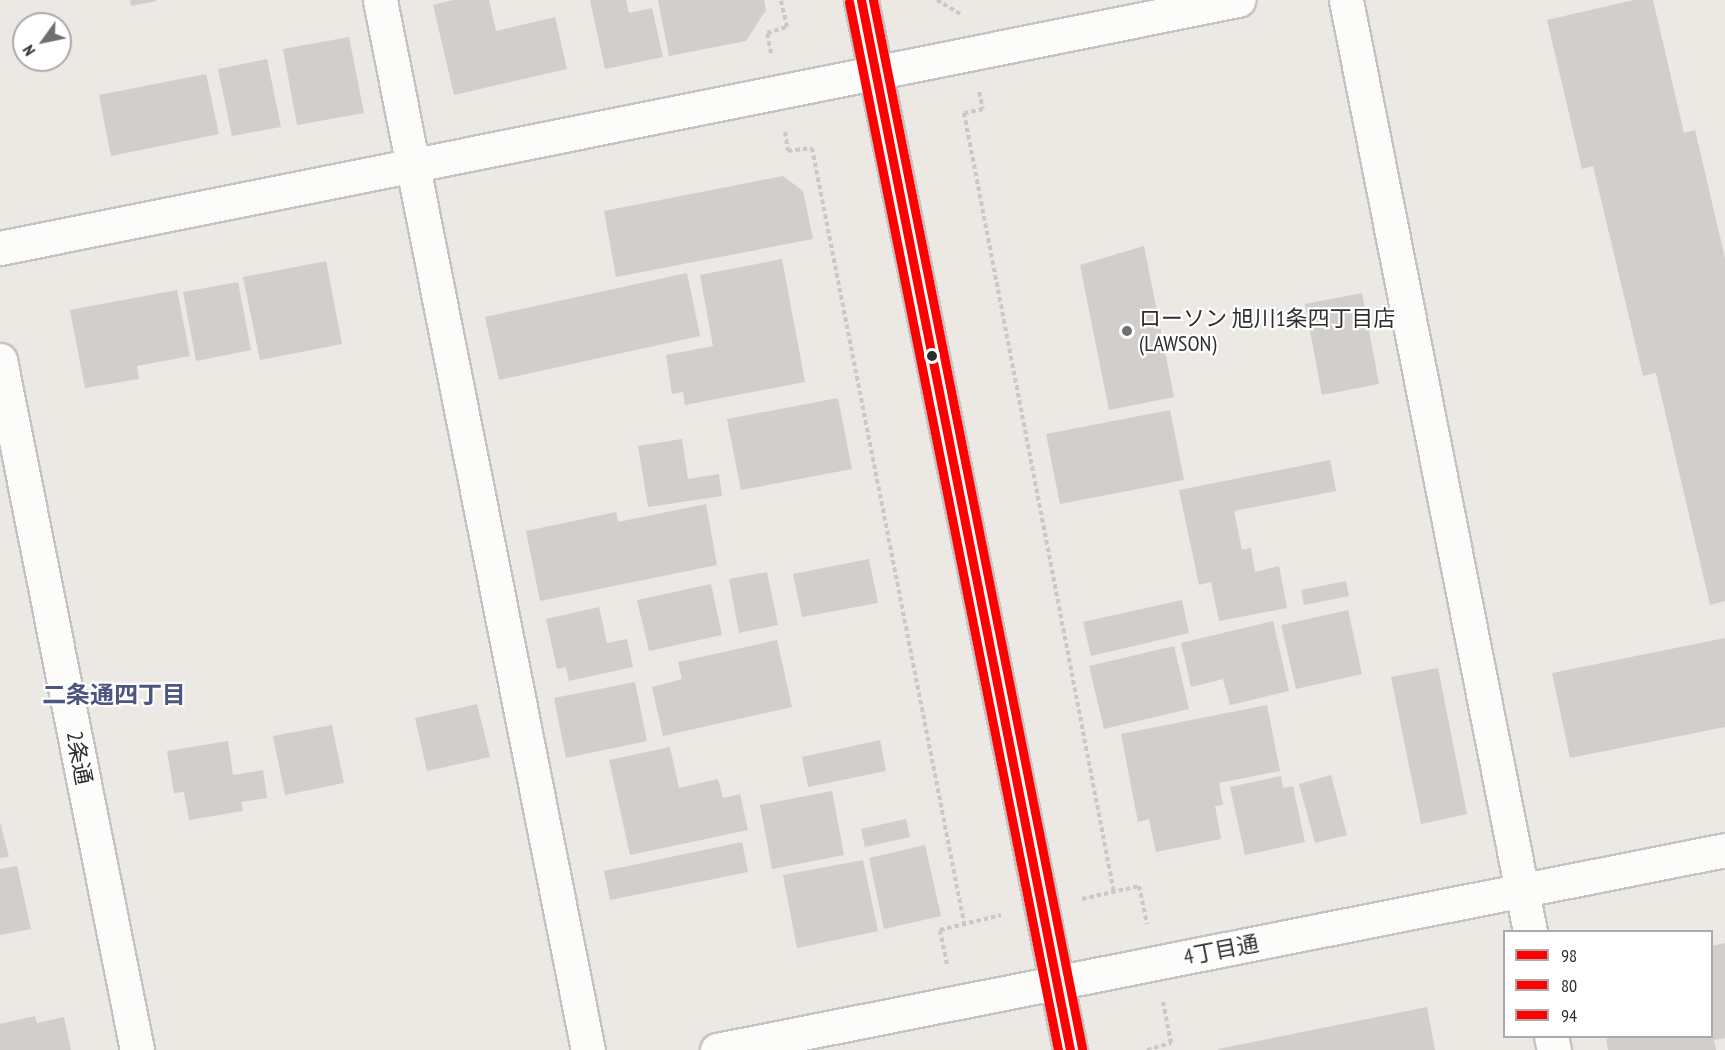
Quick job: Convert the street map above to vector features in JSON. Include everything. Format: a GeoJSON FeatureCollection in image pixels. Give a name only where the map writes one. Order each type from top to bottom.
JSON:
{"type":"FeatureCollection","features":[{"type":"Feature","properties":{"kind":"street"},"geometry":{"type":"LineString","coordinates":[[380,0],[588,1050]]}},
{"type":"Feature","properties":{"kind":"street"},"geometry":{"type":"LineString","coordinates":[[861,0],[1070,1050]]}},
{"type":"Feature","properties":{"kind":"street"},"geometry":{"type":"LineString","coordinates":[[0,248],[1238,0]]}},
{"type":"Feature","properties":{"kind":"street"},"geometry":{"type":"LineString","coordinates":[[1346,0],[1530,930]]}},
{"type":"Feature","properties":{"kind":"street","name":"2条通"},"geometry":{"type":"LineString","coordinates":[[0,360],[137,1050]]}},
{"type":"Feature","properties":{"kind":"street","name":"4丁目通"},"geometry":{"type":"LineString","coordinates":[[717,1050],[1725,850]]}},
{"type":"Feature","properties":{"kind":"path"},"geometry":{"type":"LineString","coordinates":[[767,33],[787,27],[781,0]]}},
{"type":"Feature","properties":{"kind":"path"},"geometry":{"type":"LineString","coordinates":[[937,0],[966,18]]}},
{"type":"Feature","properties":{"kind":"path"},"geometry":{"type":"LineString","coordinates":[[983,109],[964,113],[1114,893],[1139,886]]}},
{"type":"Feature","properties":{"kind":"path"},"geometry":{"type":"LineString","coordinates":[[788,151],[812,148],[962,911],[964,923],[940,930]]}},
{"type":"Feature","properties":{"kind":"path"},"geometry":{"type":"LineString","coordinates":[[1147,1050],[1171,1043]]}},
{"type":"Feature","properties":{"kind":"building"},"geometry":{"type":"Polygon","coordinates":[[[130,0],[156,0],[156,1],[131,6],[130,0]]]}},
{"type":"Feature","properties":{"kind":"building"},"geometry":{"type":"Polygon","coordinates":[[[453,0],[489,0],[496,31],[555,17],[567,69],[454,95],[433,5],[453,0]]]}},
{"type":"Feature","properties":{"kind":"building"},"geometry":{"type":"Polygon","coordinates":[[[590,0],[626,0],[629,13],[652,8],[663,57],[605,69],[590,0]]]}},
{"type":"Feature","properties":{"kind":"building"},"geometry":{"type":"Polygon","coordinates":[[[658,0],[764,0],[766,10],[746,41],[669,56],[658,0]]]}},
{"type":"Feature","properties":{"kind":"building"},"geometry":{"type":"Polygon","coordinates":[[[1634,0],[1653,0],[1684,133],[1695,130],[1725,258],[1725,601],[1710,605],[1656,373],[1643,376],[1593,166],[1582,169],[1547,20],[1634,0]]]}},
{"type":"Feature","properties":{"kind":"building"},"geometry":{"type":"Polygon","coordinates":[[[349,37],[364,113],[297,125],[283,49],[349,37]]]}},
{"type":"Feature","properties":{"kind":"building"},"geometry":{"type":"Polygon","coordinates":[[[267,59],[281,127],[232,136],[218,69],[267,59]]]}},
{"type":"Feature","properties":{"kind":"building"},"geometry":{"type":"Polygon","coordinates":[[[206,74],[219,134],[111,156],[99,95],[206,74]]]}},
{"type":"Feature","properties":{"kind":"building"},"geometry":{"type":"Polygon","coordinates":[[[783,176],[803,191],[813,239],[616,277],[604,211],[783,176]]]}},
{"type":"Feature","properties":{"kind":"building","name":"ローソン 旭川1条四丁目店 (LAWSON)"},"geometry":{"type":"Polygon","coordinates":[[[1144,246],[1174,397],[1109,410],[1080,265],[1144,246]]]}},
{"type":"Feature","properties":{"kind":"building"},"geometry":{"type":"Polygon","coordinates":[[[782,259],[805,382],[685,405],[683,392],[672,394],[666,355],[713,346],[700,275],[782,259]]]}},
{"type":"Feature","properties":{"kind":"building"},"geometry":{"type":"Polygon","coordinates":[[[326,261],[342,344],[260,360],[243,277],[326,261]]]}},
{"type":"Feature","properties":{"kind":"building"},"geometry":{"type":"Polygon","coordinates":[[[687,273],[700,336],[499,380],[485,317],[687,273]]]}},
{"type":"Feature","properties":{"kind":"building"},"geometry":{"type":"Polygon","coordinates":[[[238,282],[251,350],[196,361],[183,292],[238,282]]]}},
{"type":"Feature","properties":{"kind":"building"},"geometry":{"type":"Polygon","coordinates":[[[177,290],[190,356],[137,366],[139,379],[85,388],[70,310],[177,290]]]}},
{"type":"Feature","properties":{"kind":"building"},"geometry":{"type":"Polygon","coordinates":[[[1362,293],[1379,384],[1322,395],[1305,304],[1362,293]]]}},
{"type":"Feature","properties":{"kind":"building"},"geometry":{"type":"Polygon","coordinates":[[[838,398],[852,469],[741,490],[727,419],[838,398]]]}},
{"type":"Feature","properties":{"kind":"building"},"geometry":{"type":"Polygon","coordinates":[[[1170,410],[1184,480],[1060,504],[1046,434],[1170,410]]]}},
{"type":"Feature","properties":{"kind":"building"},"geometry":{"type":"Polygon","coordinates":[[[682,439],[688,479],[719,474],[722,496],[648,507],[638,446],[682,439]]]}},
{"type":"Feature","properties":{"kind":"building"},"geometry":{"type":"Polygon","coordinates":[[[1330,460],[1336,491],[1234,511],[1242,550],[1251,548],[1255,572],[1279,566],[1287,608],[1219,621],[1211,582],[1199,585],[1179,490],[1330,460]]]}},
{"type":"Feature","properties":{"kind":"building"},"geometry":{"type":"Polygon","coordinates":[[[706,504],[717,565],[540,601],[526,531],[616,512],[618,522],[706,504]]]}},
{"type":"Feature","properties":{"kind":"building"},"geometry":{"type":"Polygon","coordinates":[[[869,559],[878,603],[802,617],[793,574],[869,559]]]}},
{"type":"Feature","properties":{"kind":"building"},"geometry":{"type":"Polygon","coordinates":[[[767,572],[778,625],[739,633],[729,579],[767,572]]]}},
{"type":"Feature","properties":{"kind":"building"},"geometry":{"type":"Polygon","coordinates":[[[1346,581],[1349,596],[1304,605],[1301,590],[1346,581]]]}},
{"type":"Feature","properties":{"kind":"building"},"geometry":{"type":"Polygon","coordinates":[[[711,584],[722,635],[649,651],[637,600],[711,584]]]}},
{"type":"Feature","properties":{"kind":"building"},"geometry":{"type":"Polygon","coordinates":[[[1182,600],[1189,633],[1091,656],[1083,622],[1182,600]]]}},
{"type":"Feature","properties":{"kind":"building"},"geometry":{"type":"Polygon","coordinates":[[[599,607],[607,643],[627,639],[633,667],[569,681],[566,667],[557,669],[546,619],[599,607]]]}},
{"type":"Feature","properties":{"kind":"building"},"geometry":{"type":"Polygon","coordinates":[[[1348,610],[1362,674],[1296,689],[1281,625],[1348,610]]]}},
{"type":"Feature","properties":{"kind":"building"},"geometry":{"type":"Polygon","coordinates":[[[1273,621],[1289,691],[1230,705],[1223,679],[1191,687],[1181,643],[1273,621]]]}},
{"type":"Feature","properties":{"kind":"building"},"geometry":{"type":"Polygon","coordinates":[[[1725,638],[1725,727],[1570,758],[1552,673],[1725,638]]]}},
{"type":"Feature","properties":{"kind":"building"},"geometry":{"type":"Polygon","coordinates":[[[777,640],[792,707],[663,736],[652,687],[682,679],[678,662],[777,640]]]}},
{"type":"Feature","properties":{"kind":"building"},"geometry":{"type":"Polygon","coordinates":[[[1174,646],[1189,709],[1104,729],[1089,666],[1174,646]]]}},
{"type":"Feature","properties":{"kind":"building"},"geometry":{"type":"Polygon","coordinates":[[[1438,668],[1467,814],[1421,824],[1391,677],[1438,668]]]}},
{"type":"Feature","properties":{"kind":"building"},"geometry":{"type":"Polygon","coordinates":[[[635,682],[647,741],[566,758],[554,698],[635,682]]]}},
{"type":"Feature","properties":{"kind":"building"},"geometry":{"type":"Polygon","coordinates":[[[477,704],[490,757],[427,771],[415,718],[477,704]]]}},
{"type":"Feature","properties":{"kind":"building"},"geometry":{"type":"Polygon","coordinates":[[[1267,705],[1280,771],[1219,783],[1223,805],[1215,806],[1221,839],[1156,852],[1149,819],[1138,822],[1121,734],[1267,705]]]}},
{"type":"Feature","properties":{"kind":"building"},"geometry":{"type":"Polygon","coordinates":[[[332,725],[344,783],[285,795],[273,736],[332,725]]]}},
{"type":"Feature","properties":{"kind":"building"},"geometry":{"type":"Polygon","coordinates":[[[880,740],[886,771],[808,787],[802,757],[880,740]]]}},
{"type":"Feature","properties":{"kind":"building"},"geometry":{"type":"Polygon","coordinates":[[[228,741],[233,775],[263,770],[267,798],[241,802],[243,811],[189,820],[184,792],[174,793],[167,751],[228,741]]]}},
{"type":"Feature","properties":{"kind":"building"},"geometry":{"type":"Polygon","coordinates":[[[670,747],[679,788],[718,779],[723,798],[740,794],[748,830],[630,855],[609,760],[670,747]]]}},
{"type":"Feature","properties":{"kind":"building"},"geometry":{"type":"Polygon","coordinates":[[[1331,775],[1347,835],[1315,843],[1299,784],[1331,775]]]}},
{"type":"Feature","properties":{"kind":"building"},"geometry":{"type":"Polygon","coordinates":[[[1281,776],[1283,788],[1293,786],[1305,842],[1245,855],[1230,787],[1281,776]]]}},
{"type":"Feature","properties":{"kind":"building"},"geometry":{"type":"Polygon","coordinates":[[[832,791],[844,855],[772,869],[760,805],[832,791]]]}},
{"type":"Feature","properties":{"kind":"building"},"geometry":{"type":"Polygon","coordinates":[[[906,819],[910,837],[865,847],[861,829],[906,819]]]}},
{"type":"Feature","properties":{"kind":"building"},"geometry":{"type":"Polygon","coordinates":[[[0,822],[9,857],[0,858],[0,822]]]}},
{"type":"Feature","properties":{"kind":"building"},"geometry":{"type":"Polygon","coordinates":[[[742,842],[748,872],[610,900],[604,871],[742,842]]]}},
{"type":"Feature","properties":{"kind":"building"},"geometry":{"type":"Polygon","coordinates":[[[925,845],[941,916],[884,929],[869,858],[925,845]]]}},
{"type":"Feature","properties":{"kind":"building"},"geometry":{"type":"Polygon","coordinates":[[[863,860],[878,931],[797,948],[783,875],[863,860]]]}},
{"type":"Feature","properties":{"kind":"building"},"geometry":{"type":"Polygon","coordinates":[[[17,866],[31,929],[0,935],[0,869],[17,866]]]}},
{"type":"Feature","properties":{"kind":"building"},"geometry":{"type":"Polygon","coordinates":[[[1725,943],[1725,1038],[1714,1040],[1716,1050],[1608,1050],[1606,1038],[1713,1038],[1713,946],[1725,943]]]}},
{"type":"Feature","properties":{"kind":"building"},"geometry":{"type":"Polygon","coordinates":[[[1427,1007],[1435,1050],[1218,1050],[1218,1049],[1427,1007]]]}},
{"type":"Feature","properties":{"kind":"building"},"geometry":{"type":"Polygon","coordinates":[[[35,1016],[37,1023],[64,1017],[71,1050],[0,1050],[0,1024],[35,1016]]]}},
{"type":"Feature","properties":{"kind":"transit line","name":"98"},"geometry":{"type":"LineString","coordinates":[[861,0],[1070,1050]]}},
{"type":"Feature","properties":{"kind":"transit line","name":"94"},"geometry":{"type":"LineString","coordinates":[[873,0],[1082,1048]]}},
{"type":"Feature","properties":{"kind":"transit line","name":"80"},"geometry":{"type":"LineString","coordinates":[[849,2],[1058,1050]]}},
{"type":"Feature","properties":{"kind":"place","name":"ローソン 旭川1条四丁目店 (LAWSON)"},"geometry":{"type":"Point","coordinates":[1127,331]}},
{"type":"Feature","properties":{"kind":"district","name":"二条通四丁目"},"geometry":{"type":"Point","coordinates":[114,695]}}]}
